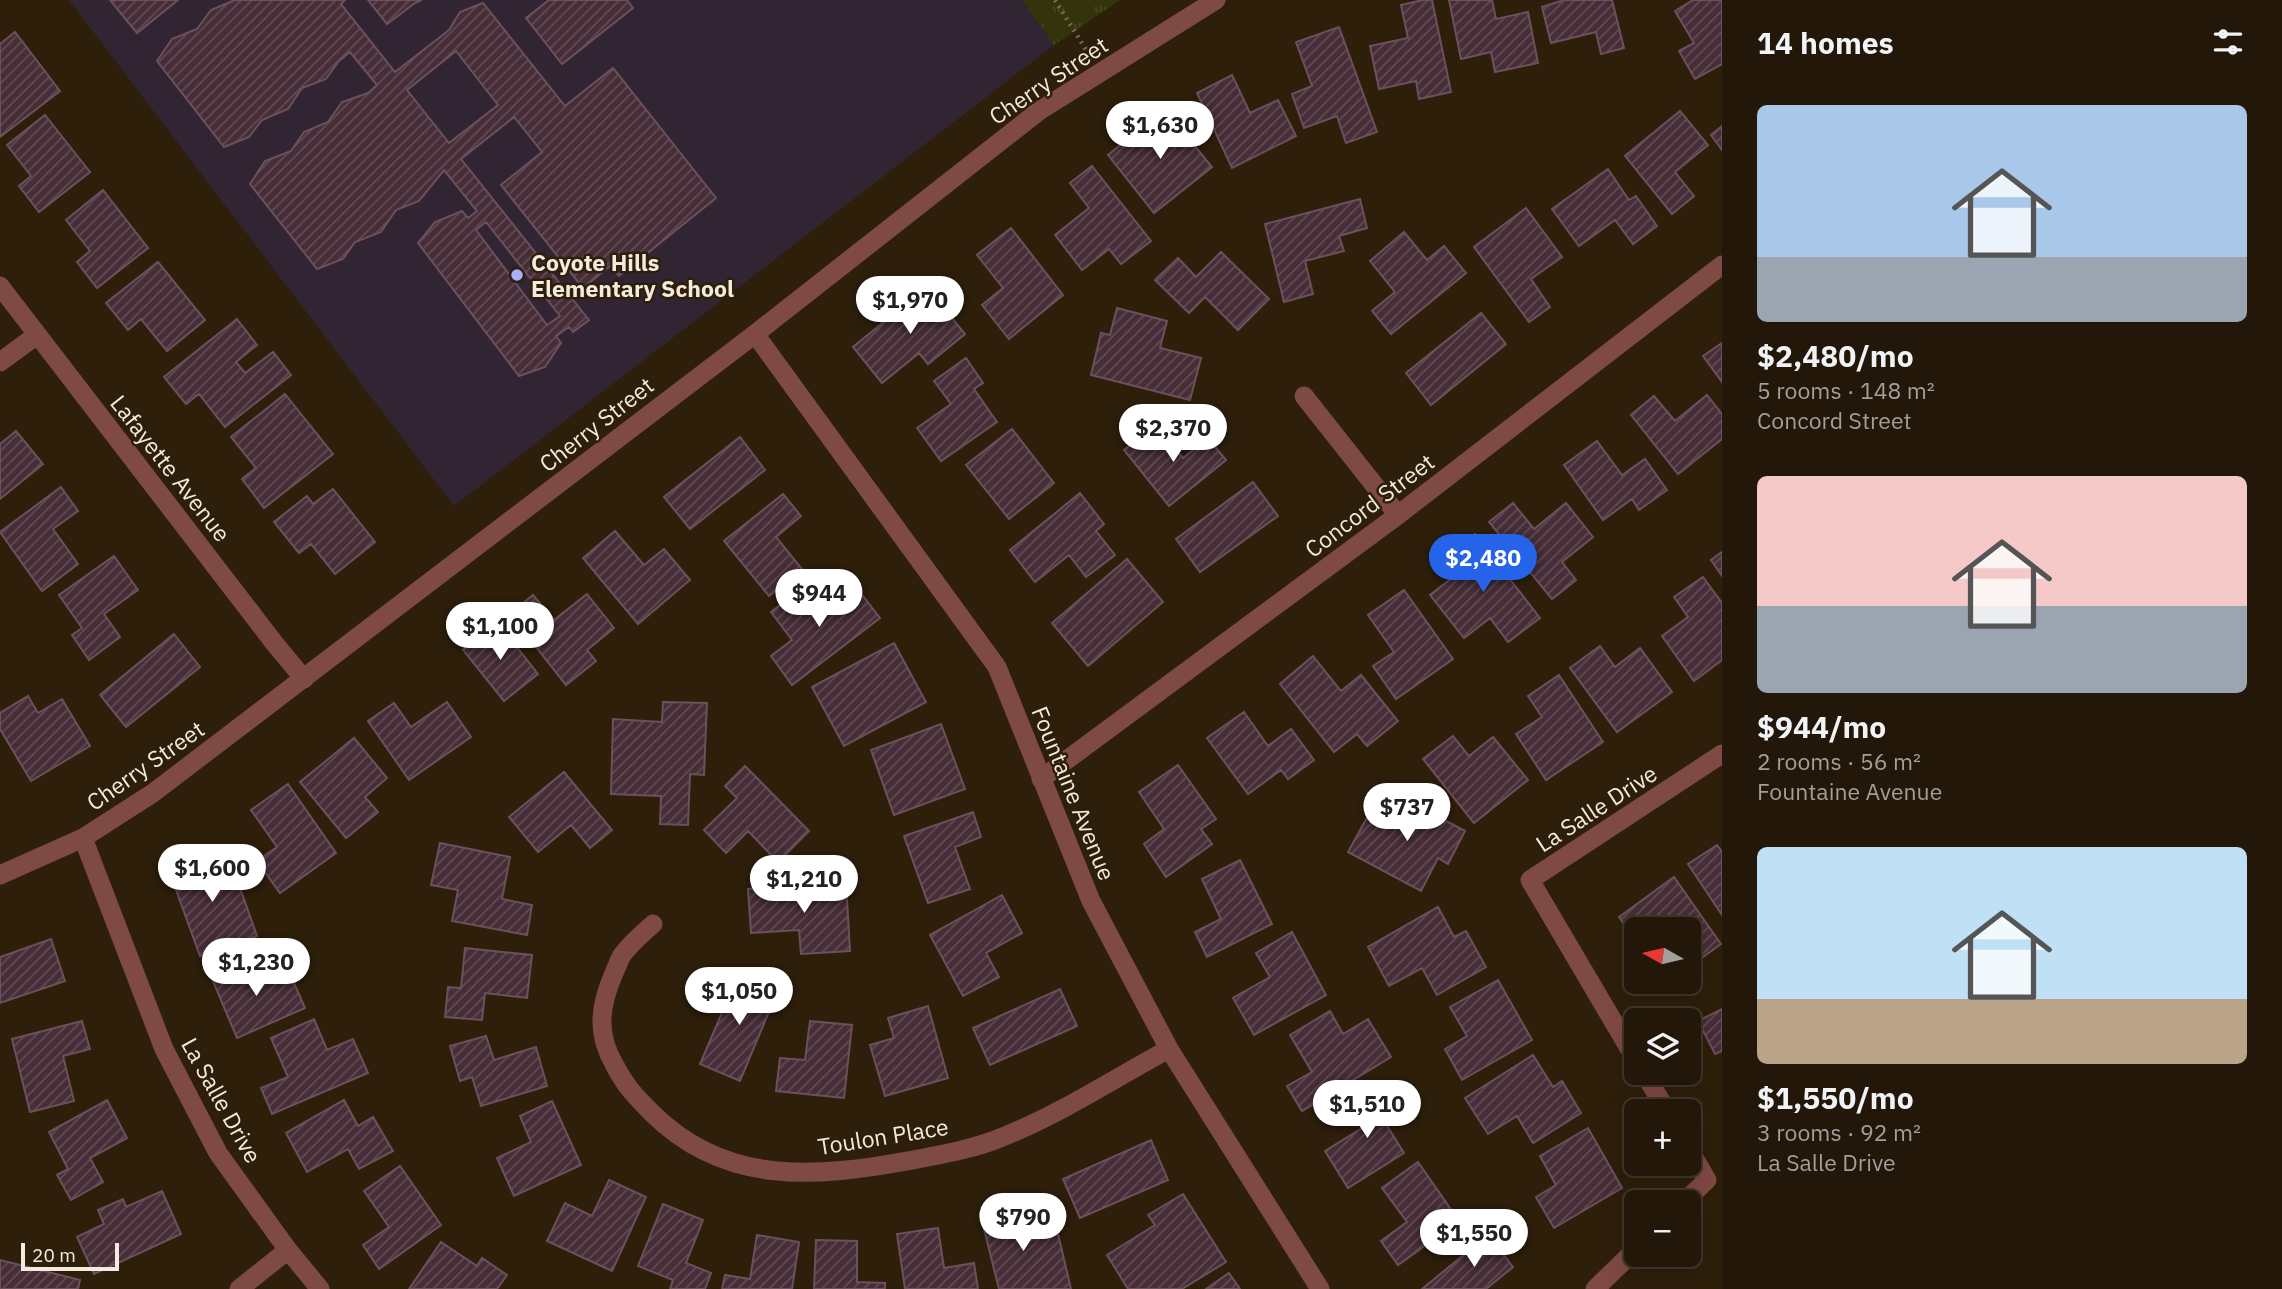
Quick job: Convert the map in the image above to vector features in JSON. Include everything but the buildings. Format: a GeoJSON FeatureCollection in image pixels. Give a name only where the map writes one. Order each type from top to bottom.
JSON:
{"type":"FeatureCollection","features":[{"type":"Feature","properties":{"kind":"street","name":"Cherry Street"},"geometry":{"type":"LineString","coordinates":[[0,875],[83,838],[153,793],[755,334],[1039,111],[1216,0]]}},
{"type":"Feature","properties":{"kind":"street","name":"Concord Street"},"geometry":{"type":"LineString","coordinates":[[1041,779],[1398,515],[1722,265]]}},
{"type":"Feature","properties":{"kind":"street","name":"Lafayette Avenue"},"geometry":{"type":"LineString","coordinates":[[0,286],[304,679]]}},
{"type":"Feature","properties":{"kind":"street","name":"Fountaine Avenue"},"geometry":{"type":"LineString","coordinates":[[755,334],[997,667],[1091,901],[1169,1049],[1320,1289]]}},
{"type":"Feature","properties":{"kind":"street"},"geometry":{"type":"LineString","coordinates":[[0,362],[37,335]]}},
{"type":"Feature","properties":{"kind":"street"},"geometry":{"type":"LineString","coordinates":[[1304,396],[1398,515]]}},
{"type":"Feature","properties":{"kind":"street","name":"La Salle Drive"},"geometry":{"type":"LineString","coordinates":[[1624,1040],[1530,880],[1722,754]]}},
{"type":"Feature","properties":{"kind":"street","name":"La Salle Drive"},"geometry":{"type":"LineString","coordinates":[[83,838],[164,1049],[218,1153],[288,1250],[320,1289]]}},
{"type":"Feature","properties":{"kind":"street","name":"Toulon Place"},"geometry":{"type":"LineString","coordinates":[[653,924],[622,955],[608,988],[600,1022],[607,1053],[626,1087],[663,1123],[692,1146],[724,1161],[776,1172],[817,1173],[858,1170],[940,1155],[1003,1137],[1061,1109],[1169,1049]]}},
{"type":"Feature","properties":{"kind":"street"},"geometry":{"type":"LineString","coordinates":[[1697,1190],[1707,1180],[1701,1170]]}},
{"type":"Feature","properties":{"kind":"street"},"geometry":{"type":"LineString","coordinates":[[239,1289],[288,1250]]}},
{"type":"Feature","properties":{"kind":"street"},"geometry":{"type":"LineString","coordinates":[[1595,1289],[1624,1261]]}},
{"type":"Feature","properties":{"kind":"path"},"geometry":{"type":"LineString","coordinates":[[1055,0],[1100,72]]}},
{"type":"Feature","properties":{"kind":"shaded area","name":"Coyote Hills Elementary School"},"geometry":{"type":"Polygon","coordinates":[[[69,0],[1022,0],[1054,45],[454,506],[69,0]]]}},
{"type":"Feature","properties":{"kind":"green space"},"geometry":{"type":"Polygon","coordinates":[[[1022,0],[1120,0],[1054,45],[1022,0]]]}},
{"type":"Feature","properties":{"kind":"place","name":"Coyote Hills Elementary School"},"geometry":{"type":"Point","coordinates":[517,275]}}]}
